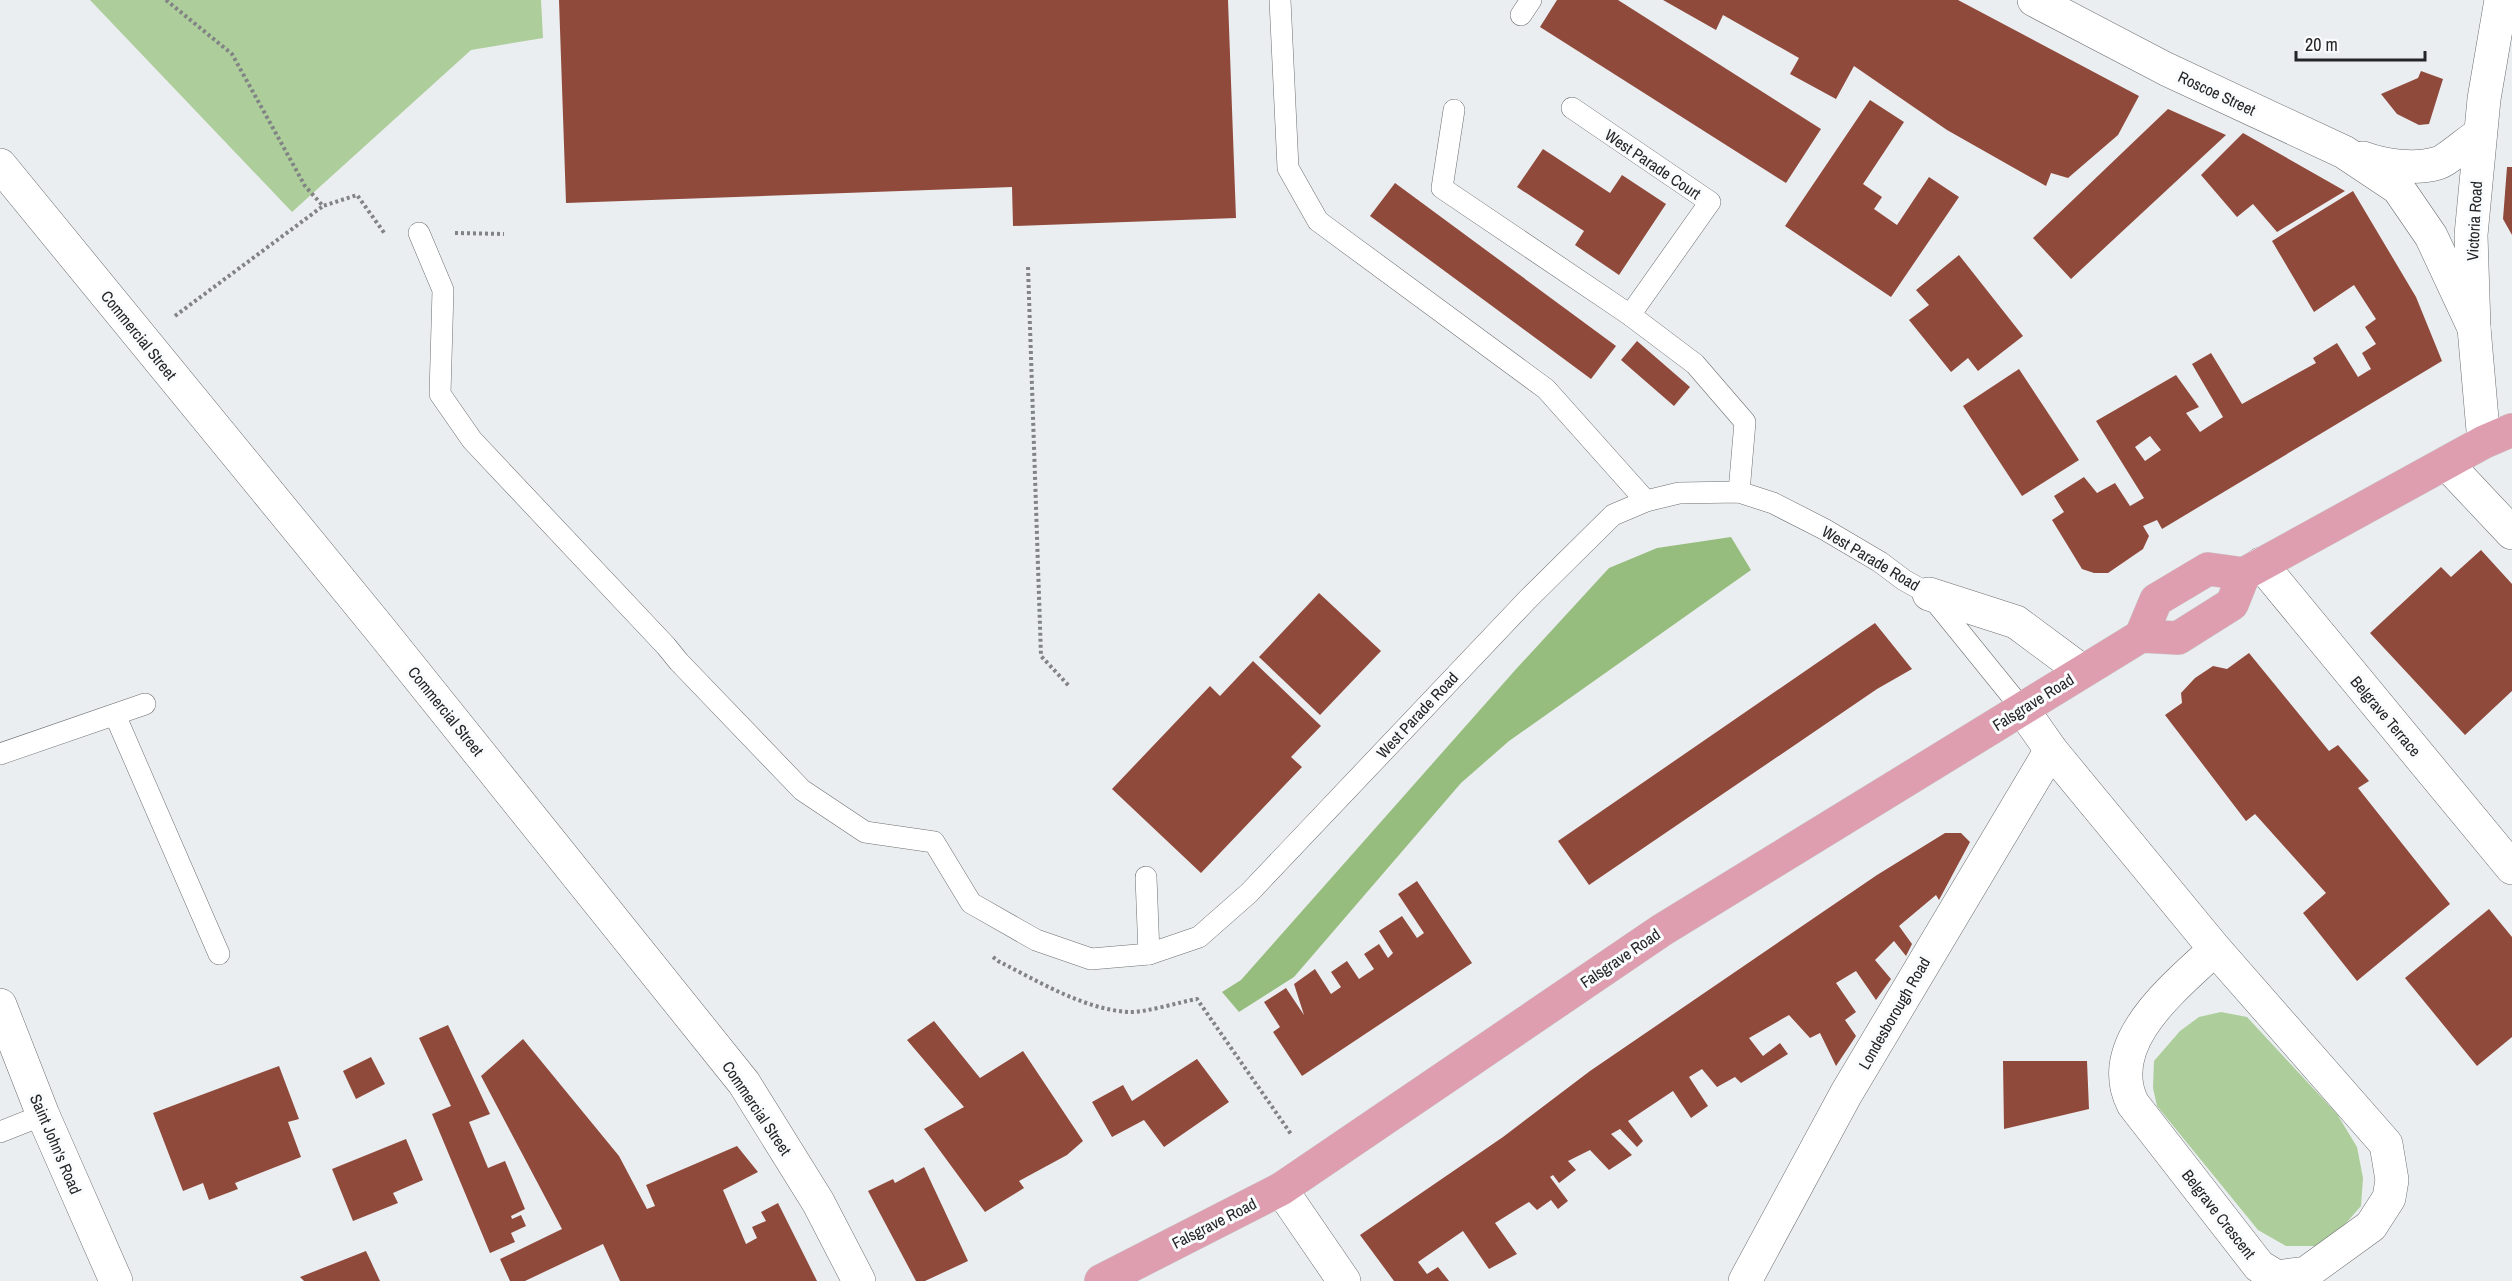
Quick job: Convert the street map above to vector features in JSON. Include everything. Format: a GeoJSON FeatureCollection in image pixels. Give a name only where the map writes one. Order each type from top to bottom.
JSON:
{"type":"FeatureCollection","features":[{"type":"Feature","properties":{"kind":"highway"},"geometry":{"type":"LineString","coordinates":[[2252,569],[2232,604],[2178,638],[2141,636],[2156,600],[2208,569],[2252,569],[2498,436]]}},
{"type":"Feature","properties":{"kind":"highway","name":"Falsgrave Road"},"geometry":{"type":"LineString","coordinates":[[1101,1281],[1281,1189],[1662,930],[2141,636]]}},
{"type":"Feature","properties":{"kind":"street","name":"Roscoe Street"},"geometry":{"type":"LineString","coordinates":[[2034,0],[2166,69],[2344,152],[2398,188],[2431,236],[2474,328]]}},
{"type":"Feature","properties":{"kind":"street","name":"Victoria Road"},"geometry":{"type":"LineString","coordinates":[[2498,436],[2474,328],[2471,235],[2484,99],[2501,56],[2501,0]]}},
{"type":"Feature","properties":{"kind":"street"},"geometry":{"type":"LineString","coordinates":[[2344,152],[2377,163],[2408,166],[2439,163],[2480,134]]}},
{"type":"Feature","properties":{"kind":"street","name":"Commercial Street"},"geometry":{"type":"LineString","coordinates":[[0,165],[379,628],[744,1083],[818,1202],[859,1281]]}},
{"type":"Feature","properties":{"kind":"street"},"geometry":{"type":"LineString","coordinates":[[2447,464],[2512,533]]}},
{"type":"Feature","properties":{"kind":"street","name":"Belgrave Terrace"},"geometry":{"type":"LineString","coordinates":[[2252,569],[2512,868]]}},
{"type":"Feature","properties":{"kind":"street","name":"West Parade Road"},"geometry":{"type":"LineString","coordinates":[[1929,594],[2016,622],[2082,671]]}},
{"type":"Feature","properties":{"kind":"street","name":"Belgrave Crescent"},"geometry":{"type":"LineString","coordinates":[[2023,710],[2051,750],[2215,949],[2386,1144],[2392,1180],[2389,1198],[2382,1212],[2371,1226],[2306,1273],[2277,1276],[2259,1266],[2133,1104],[2126,1090],[2129,1054],[2147,1017],[2158,1003],[2215,949]]}},
{"type":"Feature","properties":{"kind":"street","name":"Londesborough Road"},"geometry":{"type":"LineString","coordinates":[[1745,1281],[1846,1094],[2051,750]]}},
{"type":"Feature","properties":{"kind":"street","name":"Saint John's Road"},"geometry":{"type":"LineString","coordinates":[[0,1005],[43,1115],[116,1281]]}},
{"type":"Feature","properties":{"kind":"street"},"geometry":{"type":"LineString","coordinates":[[1281,1189],[1344,1281]]}},
{"type":"Feature","properties":{"kind":"lane"},"geometry":{"type":"LineString","coordinates":[[1280,0],[1288,168],[1318,221],[1546,389],[1646,501]]}},
{"type":"Feature","properties":{"kind":"lane","name":"West Parade Court"},"geometry":{"type":"LineString","coordinates":[[1572,108],[1710,202],[1630,315]]}},
{"type":"Feature","properties":{"kind":"lane"},"geometry":{"type":"LineString","coordinates":[[1454,110],[1442,188],[1630,315],[1695,363],[1745,422],[1739,492]]}},
{"type":"Feature","properties":{"kind":"lane","name":"West Parade Road"},"geometry":{"type":"LineString","coordinates":[[418,233],[443,290],[440,394],[472,440],[802,790],[865,832],[934,842],[970,903],[1036,940],[1091,959],[1149,954],[1199,937],[1250,893],[1527,599],[1613,515],[1646,501],[1679,494],[1739,492],[1773,503],[1824,529],[1929,594],[2023,710]]}},
{"type":"Feature","properties":{"kind":"lane"},"geometry":{"type":"LineString","coordinates":[[0,754],[145,705]]}},
{"type":"Feature","properties":{"kind":"lane"},"geometry":{"type":"LineString","coordinates":[[115,715],[219,954]]}},
{"type":"Feature","properties":{"kind":"lane"},"geometry":{"type":"LineString","coordinates":[[1146,878],[1149,954]]}},
{"type":"Feature","properties":{"kind":"lane"},"geometry":{"type":"LineString","coordinates":[[0,1132],[43,1115]]}},
{"type":"Feature","properties":{"kind":"path"},"geometry":{"type":"LineString","coordinates":[[166,0],[232,54],[305,186],[323,206]]}},
{"type":"Feature","properties":{"kind":"path"},"geometry":{"type":"LineString","coordinates":[[143,340],[323,206],[357,195],[391,243],[418,233],[504,234]]}},
{"type":"Feature","properties":{"kind":"path"},"geometry":{"type":"LineString","coordinates":[[1028,267],[1041,656],[1069,686]]}},
{"type":"Feature","properties":{"kind":"path"},"geometry":{"type":"LineString","coordinates":[[991,954],[998,962],[1054,989],[1095,1005],[1130,1012],[1197,999],[1315,1166]]}},
{"type":"Feature","properties":{"kind":"green space"},"geometry":{"type":"Polygon","coordinates":[[[90,0],[541,0],[543,38],[471,50],[292,212],[90,0]]]}},
{"type":"Feature","properties":{"kind":"green space"},"geometry":{"type":"Polygon","coordinates":[[[1731,537],[1751,570],[1509,741],[1461,783],[1294,977],[1239,1012],[1222,992],[1241,980],[1517,668],[1609,568],[1657,548],[1731,537]]]}},
{"type":"Feature","properties":{"kind":"green space"},"geometry":{"type":"Polygon","coordinates":[[[2221,1012],[2247,1017],[2337,1114],[2357,1147],[2363,1178],[2361,1206],[2340,1230],[2316,1246],[2286,1246],[2258,1230],[2157,1106],[2153,1088],[2154,1061],[2180,1031],[2199,1017],[2221,1012]]]}},
{"type":"Feature","properties":{"kind":"building"},"geometry":{"type":"Polygon","coordinates":[[[559,0],[1228,0],[1236,218],[1013,226],[1012,187],[566,203],[559,0]]]}},
{"type":"Feature","properties":{"kind":"building"},"geometry":{"type":"Polygon","coordinates":[[[1557,0],[1618,0],[1821,129],[1786,183],[1540,27],[1557,0]]]}},
{"type":"Feature","properties":{"kind":"building"},"geometry":{"type":"Polygon","coordinates":[[[1663,0],[1958,0],[2139,96],[2118,135],[2068,178],[2051,173],[2046,186],[1947,130],[1854,66],[1836,99],[1790,74],[1799,58],[1723,15],[1716,30],[1663,0]]]}},
{"type":"Feature","properties":{"kind":"building"},"geometry":{"type":"Polygon","coordinates":[[[2421,71],[2443,79],[2429,124],[2419,125],[2397,114],[2381,94],[2418,78],[2421,71]]]}},
{"type":"Feature","properties":{"kind":"building"},"geometry":{"type":"Polygon","coordinates":[[[1870,100],[1904,122],[1863,184],[1882,197],[1874,209],[1897,225],[1929,177],[1959,197],[1891,297],[1785,226],[1870,100]]]}},
{"type":"Feature","properties":{"kind":"building"},"geometry":{"type":"Polygon","coordinates":[[[2168,109],[2226,135],[2071,279],[2033,238],[2168,109]]]}},
{"type":"Feature","properties":{"kind":"building"},"geometry":{"type":"Polygon","coordinates":[[[2243,133],[2345,191],[2277,232],[2253,204],[2237,217],[2201,175],[2243,133]]]}},
{"type":"Feature","properties":{"kind":"building"},"geometry":{"type":"Polygon","coordinates":[[[1543,149],[1610,193],[1622,175],[1666,204],[1619,275],[1575,245],[1584,231],[1517,187],[1543,149]]]}},
{"type":"Feature","properties":{"kind":"building"},"geometry":{"type":"Polygon","coordinates":[[[2507,167],[2512,167],[2512,235],[2503,219],[2507,167]]]}},
{"type":"Feature","properties":{"kind":"building"},"geometry":{"type":"Polygon","coordinates":[[[1395,183],[1616,346],[1591,379],[1370,216],[1395,183]]]}},
{"type":"Feature","properties":{"kind":"building"},"geometry":{"type":"Polygon","coordinates":[[[2353,191],[2416,297],[2442,361],[2162,529],[2157,520],[2143,526],[2149,536],[2143,549],[2108,573],[2094,573],[2082,569],[2052,520],[2064,512],[2054,496],[2084,477],[2097,493],[2115,483],[2130,506],[2144,498],[2096,421],[2176,375],[2199,407],[2186,413],[2200,432],[2223,417],[2192,364],[2211,353],[2242,404],[2316,363],[2313,358],[2337,343],[2358,377],[2371,369],[2362,353],[2376,344],[2365,327],[2376,319],[2354,285],[2314,312],[2272,241],[2353,191]],[[2150,436],[2135,447],[2145,461],[2161,450],[2150,436]]]}},
{"type":"Feature","properties":{"kind":"building"},"geometry":{"type":"Polygon","coordinates":[[[1959,255],[2023,336],[1978,371],[1968,358],[1951,372],[1909,320],[1929,305],[1916,290],[1959,255]]]}},
{"type":"Feature","properties":{"kind":"building"},"geometry":{"type":"Polygon","coordinates":[[[1637,341],[1690,387],[1674,406],[1621,360],[1637,341]]]}},
{"type":"Feature","properties":{"kind":"building"},"geometry":{"type":"Polygon","coordinates":[[[2019,369],[2079,460],[2022,496],[1963,406],[2019,369]]]}},
{"type":"Feature","properties":{"kind":"building"},"geometry":{"type":"Polygon","coordinates":[[[2481,550],[2512,584],[2512,691],[2465,735],[2370,633],[2441,567],[2451,577],[2481,550]]]}},
{"type":"Feature","properties":{"kind":"building"},"geometry":{"type":"Polygon","coordinates":[[[1319,593],[1381,651],[1320,715],[1259,657],[1319,593]]]}},
{"type":"Feature","properties":{"kind":"building"},"geometry":{"type":"Polygon","coordinates":[[[1875,623],[1912,669],[1877,689],[1589,885],[1558,841],[1875,623]]]}},
{"type":"Feature","properties":{"kind":"building"},"geometry":{"type":"Polygon","coordinates":[[[2249,653],[2329,751],[2338,745],[2369,781],[2358,788],[2450,904],[2357,981],[2303,913],[2326,893],[2255,814],[2246,821],[2165,715],[2182,703],[2181,693],[2195,678],[2213,666],[2227,669],[2249,653]]]}},
{"type":"Feature","properties":{"kind":"building"},"geometry":{"type":"Polygon","coordinates":[[[1253,661],[1321,726],[1291,757],[1302,767],[1201,873],[1112,789],[1210,686],[1220,696],[1253,661]]]}},
{"type":"Feature","properties":{"kind":"building"},"geometry":{"type":"Polygon","coordinates":[[[1945,833],[1961,833],[1970,842],[1939,900],[1936,895],[1899,926],[1912,944],[1906,956],[1894,941],[1875,960],[1891,979],[1876,1000],[1856,971],[1836,983],[1856,1012],[1845,1020],[1856,1036],[1836,1066],[1820,1033],[1810,1038],[1789,1015],[1749,1038],[1763,1056],[1780,1043],[1788,1054],[1741,1083],[1735,1077],[1717,1087],[1702,1069],[1689,1077],[1708,1106],[1691,1118],[1673,1091],[1628,1121],[1643,1141],[1637,1147],[1620,1129],[1611,1134],[1632,1155],[1609,1170],[1590,1150],[1568,1161],[1576,1170],[1559,1183],[1553,1175],[1550,1177],[1568,1201],[1558,1209],[1551,1200],[1537,1210],[1529,1202],[1495,1223],[1517,1254],[1489,1269],[1463,1231],[1418,1262],[1427,1274],[1438,1267],[1449,1281],[1394,1281],[1360,1235],[1503,1137],[1590,1071],[1877,875],[1945,833]]]}},
{"type":"Feature","properties":{"kind":"building"},"geometry":{"type":"Polygon","coordinates":[[[1417,881],[1472,963],[1302,1076],[1273,1032],[1280,1027],[1264,1002],[1286,988],[1304,1015],[1294,984],[1315,969],[1331,994],[1341,987],[1331,972],[1347,961],[1359,979],[1374,969],[1364,954],[1379,944],[1388,958],[1393,953],[1379,931],[1402,916],[1417,938],[1424,933],[1398,894],[1417,881]]]}},
{"type":"Feature","properties":{"kind":"building"},"geometry":{"type":"Polygon","coordinates":[[[2489,909],[2512,937],[2512,1037],[2477,1066],[2405,978],[2489,909]]]}},
{"type":"Feature","properties":{"kind":"building"},"geometry":{"type":"Polygon","coordinates":[[[934,1021],[980,1078],[1023,1051],[1083,1141],[1067,1155],[1019,1181],[1024,1188],[985,1212],[924,1129],[964,1107],[907,1040],[934,1021]]]}},
{"type":"Feature","properties":{"kind":"building"},"geometry":{"type":"Polygon","coordinates":[[[448,1025],[490,1114],[469,1122],[488,1168],[505,1161],[525,1209],[511,1216],[512,1219],[521,1215],[526,1226],[511,1233],[515,1242],[490,1253],[432,1114],[451,1106],[419,1038],[448,1025]]]}},
{"type":"Feature","properties":{"kind":"building"},"geometry":{"type":"Polygon","coordinates":[[[523,1039],[619,1156],[647,1209],[655,1206],[646,1185],[737,1146],[758,1172],[723,1190],[746,1244],[757,1238],[752,1227],[766,1221],[761,1212],[778,1203],[817,1281],[620,1281],[603,1244],[525,1281],[510,1281],[500,1259],[562,1229],[481,1076],[523,1039]]]}},
{"type":"Feature","properties":{"kind":"building"},"geometry":{"type":"Polygon","coordinates":[[[371,1057],[385,1084],[356,1099],[343,1071],[371,1057]]]}},
{"type":"Feature","properties":{"kind":"building"},"geometry":{"type":"Polygon","coordinates":[[[1197,1059],[1229,1102],[1164,1147],[1144,1120],[1112,1137],[1092,1102],[1123,1085],[1132,1101],[1197,1059]]]}},
{"type":"Feature","properties":{"kind":"building"},"geometry":{"type":"Polygon","coordinates":[[[2003,1061],[2087,1061],[2089,1109],[2004,1129],[2003,1061]]]}},
{"type":"Feature","properties":{"kind":"building"},"geometry":{"type":"Polygon","coordinates":[[[279,1066],[299,1119],[288,1122],[301,1157],[235,1183],[238,1189],[209,1200],[203,1183],[183,1191],[153,1113],[279,1066]]]}},
{"type":"Feature","properties":{"kind":"building"},"geometry":{"type":"Polygon","coordinates":[[[406,1139],[423,1180],[393,1193],[398,1203],[353,1221],[332,1169],[406,1139]]]}},
{"type":"Feature","properties":{"kind":"building"},"geometry":{"type":"Polygon","coordinates":[[[924,1167],[968,1261],[925,1281],[916,1281],[868,1191],[893,1179],[895,1183],[924,1167]]]}},
{"type":"Feature","properties":{"kind":"building"},"geometry":{"type":"Polygon","coordinates":[[[366,1251],[380,1281],[304,1281],[300,1277],[366,1251]]]}}]}
